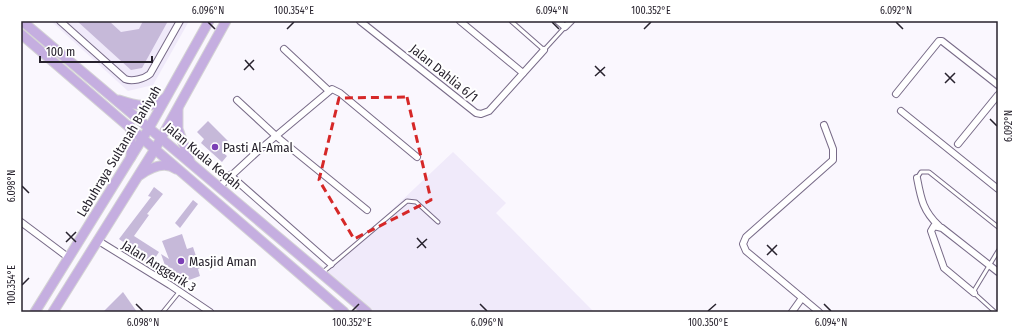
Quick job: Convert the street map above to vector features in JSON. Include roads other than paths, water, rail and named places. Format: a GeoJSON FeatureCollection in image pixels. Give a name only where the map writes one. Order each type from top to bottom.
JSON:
{"type":"FeatureCollection","features":[{"type":"Feature","properties":{"kind":"main road","name":"Jalan Kuala Kedah"},"geometry":{"type":"LineString","coordinates":[[22,21],[366,312]]}},
{"type":"Feature","properties":{"kind":"main road","name":"Lebuhraya Sultanah Bahiyah"},"geometry":{"type":"LineString","coordinates":[[35,312],[127,165],[209,21]]}},
{"type":"Feature","properties":{"kind":"main road","name":"Lebuhraya Sultanah Bahiyah"},"geometry":{"type":"LineString","coordinates":[[53,312],[155,149],[226,21]]}},
{"type":"Feature","properties":{"kind":"main road","name":"Jalan Kuala Kedah"},"geometry":{"type":"LineString","coordinates":[[21,34],[130,126],[344,312]]}},
{"type":"Feature","properties":{"kind":"main road"},"geometry":{"type":"LineString","coordinates":[[116,99],[129,103],[150,106],[160,103],[167,96]]}},
{"type":"Feature","properties":{"kind":"main road"},"geometry":{"type":"LineString","coordinates":[[179,106],[178,129],[191,163]]}},
{"type":"Feature","properties":{"kind":"main road"},"geometry":{"type":"LineString","coordinates":[[127,165],[131,156],[132,146],[130,126]]}},
{"type":"Feature","properties":{"kind":"main road"},"geometry":{"type":"LineString","coordinates":[[133,184],[140,175],[150,168],[162,166],[174,167],[184,174]]}},
{"type":"Feature","properties":{"kind":"main road"},"geometry":{"type":"LineString","coordinates":[[294,270],[303,259]]}},
{"type":"Feature","properties":{"kind":"street"},"geometry":{"type":"LineString","coordinates":[[60,21],[128,80],[146,77],[150,74],[180,21]]}},
{"type":"Feature","properties":{"kind":"street","name":"Jalan Dahlia 6/1"},"geometry":{"type":"LineString","coordinates":[[360,21],[476,113],[481,114],[489,111],[544,50]]}},
{"type":"Feature","properties":{"kind":"street"},"geometry":{"type":"LineString","coordinates":[[460,21],[523,73]]}},
{"type":"Feature","properties":{"kind":"street"},"geometry":{"type":"LineString","coordinates":[[558,21],[565,27],[571,21]]}},
{"type":"Feature","properties":{"kind":"street"},"geometry":{"type":"LineString","coordinates":[[896,94],[939,41],[942,41],[998,85]]}},
{"type":"Feature","properties":{"kind":"street"},"geometry":{"type":"LineString","coordinates":[[284,49],[329,91]]}},
{"type":"Feature","properties":{"kind":"street"},"geometry":{"type":"LineString","coordinates":[[219,187],[230,175],[332,90],[340,93],[416,156]]}},
{"type":"Feature","properties":{"kind":"street"},"geometry":{"type":"LineString","coordinates":[[958,144],[998,95]]}},
{"type":"Feature","properties":{"kind":"street"},"geometry":{"type":"LineString","coordinates":[[237,100],[276,136],[367,210]]}},
{"type":"Feature","properties":{"kind":"street"},"geometry":{"type":"LineString","coordinates":[[901,111],[998,189]]}},
{"type":"Feature","properties":{"kind":"street"},"geometry":{"type":"LineString","coordinates":[[819,312],[746,251],[743,244],[746,237],[833,160],[833,149],[824,125]]}},
{"type":"Feature","properties":{"kind":"street"},"geometry":{"type":"LineString","coordinates":[[230,175],[331,264]]}},
{"type":"Feature","properties":{"kind":"street"},"geometry":{"type":"LineString","coordinates":[[917,178],[922,203],[930,218],[990,264],[998,272]]}},
{"type":"Feature","properties":{"kind":"street"},"geometry":{"type":"LineString","coordinates":[[21,222],[69,258]]}},
{"type":"Feature","properties":{"kind":"street"},"geometry":{"type":"LineString","coordinates":[[939,226],[934,226],[931,231],[944,268],[974,293]]}},
{"type":"Feature","properties":{"kind":"street","name":"Jalan Anggerik 3"},"geometry":{"type":"LineString","coordinates":[[97,240],[180,291],[210,312]]}},
{"type":"Feature","properties":{"kind":"street"},"geometry":{"type":"LineString","coordinates":[[792,312],[802,298]]}},
{"type":"Feature","properties":{"kind":"lane"},"geometry":{"type":"LineString","coordinates":[[511,21],[544,50],[565,27]]}},
{"type":"Feature","properties":{"kind":"lane"},"geometry":{"type":"LineString","coordinates":[[917,178],[922,172],[929,172],[998,227]]}},
{"type":"Feature","properties":{"kind":"lane"},"geometry":{"type":"LineString","coordinates":[[321,274],[407,201],[416,202],[438,222]]}},
{"type":"Feature","properties":{"kind":"lane"},"geometry":{"type":"LineString","coordinates":[[995,312],[974,293],[998,250]]}},
{"type":"Feature","properties":{"kind":"lane"},"geometry":{"type":"LineString","coordinates":[[163,312],[180,291]]}},
{"type":"Feature","properties":{"kind":"place","name":"Pasti Al-Amal"},"geometry":{"type":"Point","coordinates":[215,147]}},
{"type":"Feature","properties":{"kind":"place","name":"Masjid Aman"},"geometry":{"type":"Point","coordinates":[181,261]}}]}
